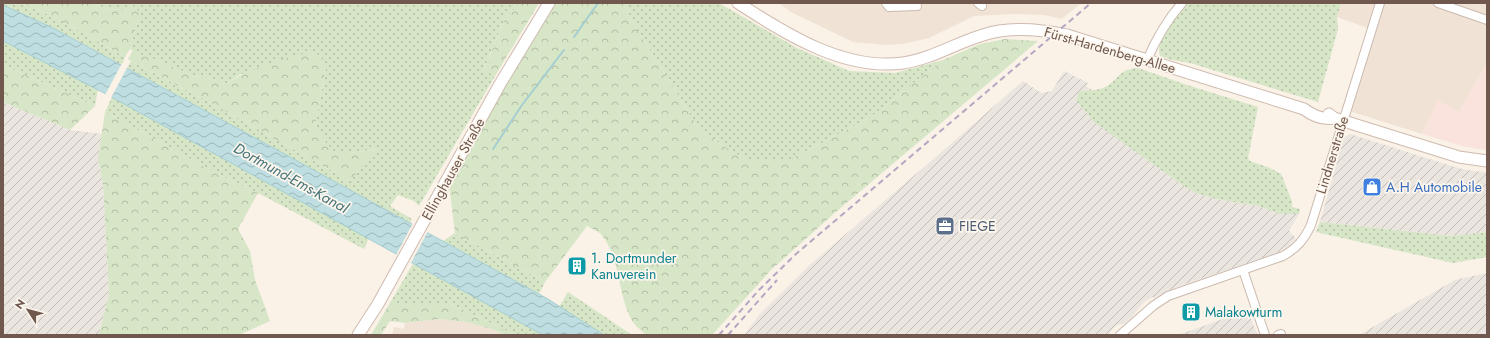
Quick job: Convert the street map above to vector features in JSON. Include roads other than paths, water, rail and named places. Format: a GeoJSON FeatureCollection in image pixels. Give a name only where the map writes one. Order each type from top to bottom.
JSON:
{"type":"FeatureCollection","features":[{"type":"Feature","properties":{"kind":"street","name":"Ellinghauser Straße"},"geometry":{"type":"LineString","coordinates":[[358,335],[399,267],[429,210],[500,84],[549,3]]}},
{"type":"Feature","properties":{"kind":"street","name":"Fürst-Hardenberg-Allee"},"geometry":{"type":"LineString","coordinates":[[738,3],[763,19],[838,57],[882,65],[904,63],[931,56],[983,35],[1003,30],[1026,29],[1067,35],[1304,109],[1311,114],[1327,119],[1339,119],[1459,157],[1487,161]]}},
{"type":"Feature","properties":{"kind":"street"},"geometry":{"type":"LineString","coordinates":[[886,3],[889,7],[896,8],[917,6]]}},
{"type":"Feature","properties":{"kind":"street"},"geometry":{"type":"LineString","coordinates":[[1147,60],[1171,16],[1182,3]]}},
{"type":"Feature","properties":{"kind":"street","name":"Lindnerstraße"},"geometry":{"type":"LineString","coordinates":[[1120,335],[1153,306],[1168,296],[1282,256],[1293,250],[1306,236],[1311,224],[1339,119],[1380,3]]}},
{"type":"Feature","properties":{"kind":"street"},"geometry":{"type":"LineString","coordinates":[[1438,3],[1487,20]]}},
{"type":"Feature","properties":{"kind":"street"},"geometry":{"type":"LineString","coordinates":[[1243,270],[1265,335]]}},
{"type":"Feature","properties":{"kind":"water","name":"Dortmund-Ems-Kanal"},"geometry":{"type":"Polygon","coordinates":[[[3,5],[53,28],[270,146],[548,299],[604,335],[543,335],[106,94],[3,41],[3,5]]]}},
{"type":"Feature","properties":{"kind":"waterway"},"geometry":{"type":"LineString","coordinates":[[574,37],[598,3]]}},
{"type":"Feature","properties":{"kind":"waterway"},"geometry":{"type":"LineString","coordinates":[[493,149],[522,105],[564,50]]}},
{"type":"Feature","properties":{"kind":"railway"},"geometry":{"type":"LineString","coordinates":[[719,335],[759,290],[796,254],[1091,3]]}},
{"type":"Feature","properties":{"kind":"railway"},"geometry":{"type":"LineString","coordinates":[[728,335],[777,280]]}},
{"type":"Feature","properties":{"kind":"place","name":"A.H Automobile"},"geometry":{"type":"Point","coordinates":[1372,187]}},
{"type":"Feature","properties":{"kind":"place","name":"FIEGE"},"geometry":{"type":"Point","coordinates":[945,226]}},
{"type":"Feature","properties":{"kind":"place","name":"1. Dortmunder Kanuverein"},"geometry":{"type":"Point","coordinates":[577,266]}},
{"type":"Feature","properties":{"kind":"place","name":"Malakowturm"},"geometry":{"type":"Point","coordinates":[1191,312]}}]}
